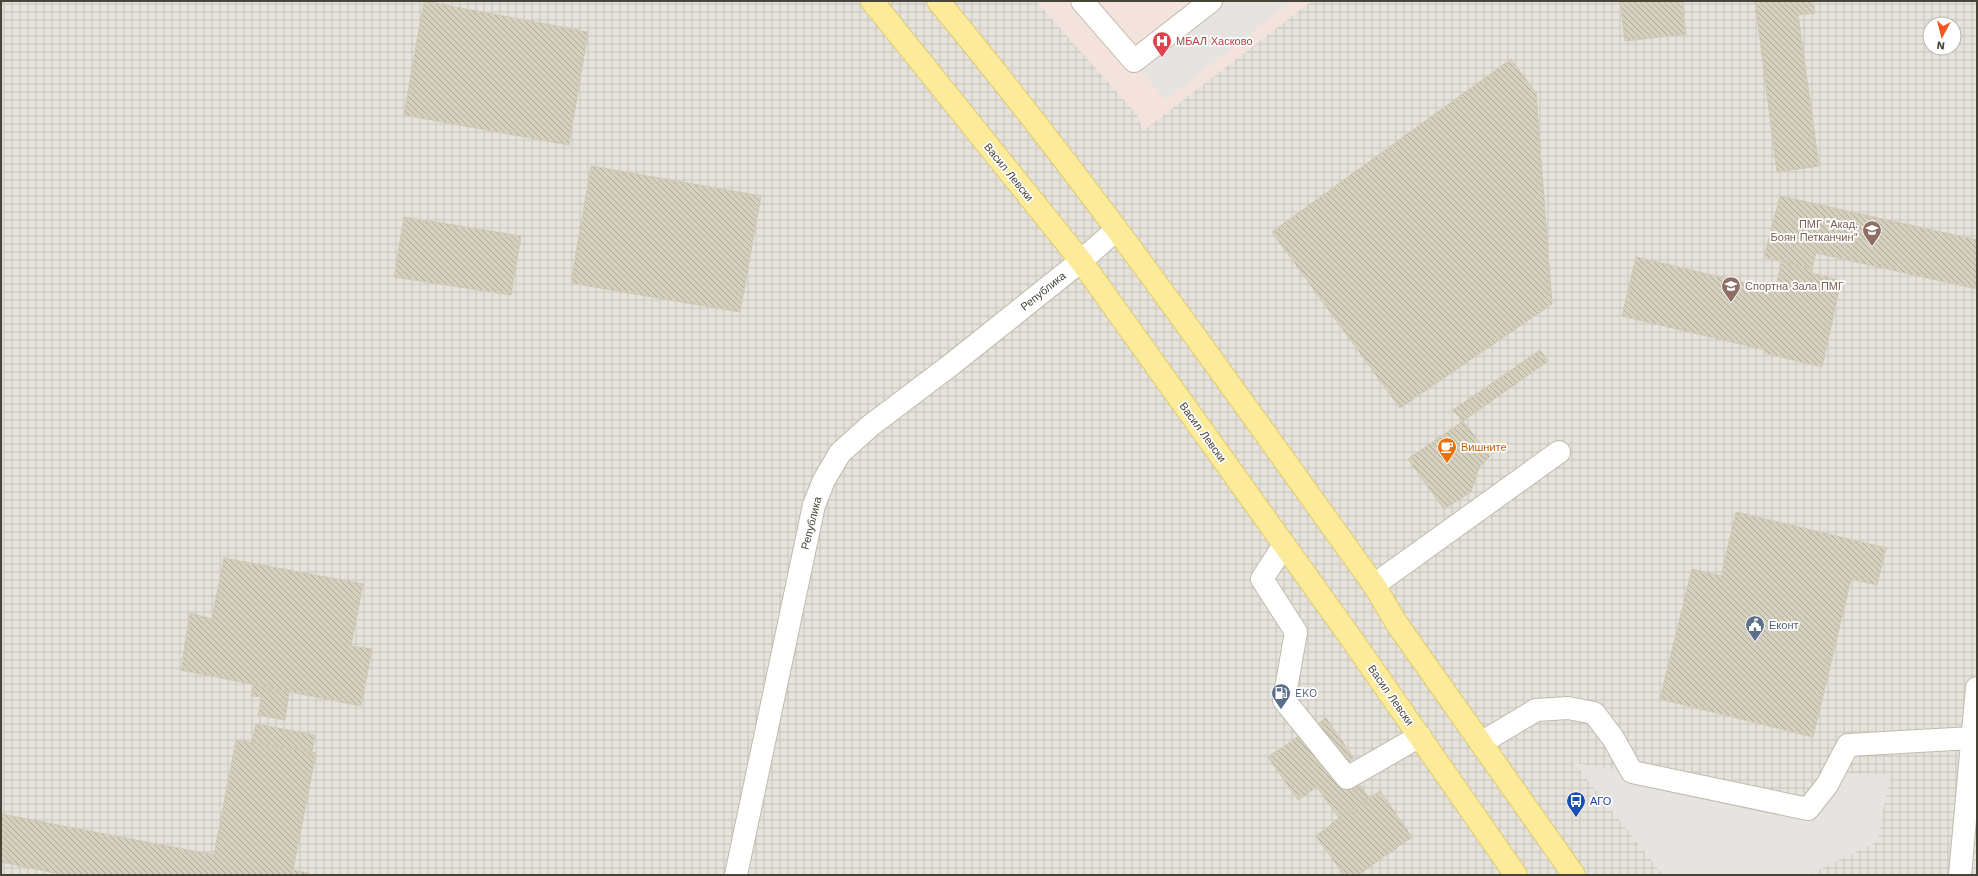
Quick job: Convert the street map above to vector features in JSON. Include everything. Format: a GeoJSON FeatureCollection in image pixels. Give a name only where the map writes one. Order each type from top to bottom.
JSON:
{"type":"FeatureCollection","features":[{"type":"Feature","properties":{"kind":"main road","name":"Васил Левски"},"geometry":{"type":"LineString","coordinates":[[872,1],[1080,261],[1420,736],[1516,875]]}},
{"type":"Feature","properties":{"kind":"main road"},"geometry":{"type":"LineString","coordinates":[[938,1],[1000,75],[1116,230],[1374,585],[1397,624],[1574,875]]}},
{"type":"Feature","properties":{"kind":"street"},"geometry":{"type":"LineString","coordinates":[[1082,1],[1134,61],[1211,1]]}},
{"type":"Feature","properties":{"kind":"street","name":"Република"},"geometry":{"type":"LineString","coordinates":[[736,875],[814,505],[824,480],[840,453],[870,426],[952,364],[1080,261],[1116,230]]}},
{"type":"Feature","properties":{"kind":"street"},"geometry":{"type":"LineString","coordinates":[[1374,585],[1559,452]]}},
{"type":"Feature","properties":{"kind":"street"},"geometry":{"type":"LineString","coordinates":[[1284,545],[1262,579],[1296,632],[1284,700],[1347,778],[1420,736]]}},
{"type":"Feature","properties":{"kind":"street"},"geometry":{"type":"LineString","coordinates":[[1960,875],[1977,688]]}},
{"type":"Feature","properties":{"kind":"street"},"geometry":{"type":"LineString","coordinates":[[1481,743],[1536,710],[1568,708],[1594,713],[1613,738],[1632,772],[1808,809],[1827,785],[1848,745],[1972,738]]}},
{"type":"Feature","properties":{"kind":"shaded area"},"geometry":{"type":"Polygon","coordinates":[[[1,1],[1977,1],[1977,875],[1,875],[1,1]]]}},
{"type":"Feature","properties":{"kind":"shaded area","name":"МБАЛ Хасково"},"geometry":{"type":"Polygon","coordinates":[[[1036,1],[1312,1],[1143,131],[1137,115],[1036,1]]]}},
{"type":"Feature","properties":{"kind":"shaded area"},"geometry":{"type":"Polygon","coordinates":[[[1211,1],[1292,1],[1165,100],[1134,61],[1211,1]]]}},
{"type":"Feature","properties":{"kind":"shaded area"},"geometry":{"type":"Polygon","coordinates":[[[1574,763],[1632,772],[1808,809],[1834,773],[1890,775],[1877,842],[1808,875],[1663,875],[1574,763]]]}},
{"type":"Feature","properties":{"kind":"building"},"geometry":{"type":"Polygon","coordinates":[[[424,1],[588,32],[569,145],[404,115],[424,1]]]}},
{"type":"Feature","properties":{"kind":"building"},"geometry":{"type":"Polygon","coordinates":[[[1620,1],[1682,1],[1686,34],[1625,41],[1620,1]]]}},
{"type":"Feature","properties":{"kind":"building"},"geometry":{"type":"Polygon","coordinates":[[[1755,1],[1813,1],[1815,13],[1798,15],[1819,166],[1777,172],[1755,1]]]}},
{"type":"Feature","properties":{"kind":"building"},"geometry":{"type":"Polygon","coordinates":[[[1511,59],[1536,93],[1552,304],[1400,408],[1272,232],[1511,59]]]}},
{"type":"Feature","properties":{"kind":"building"},"geometry":{"type":"Polygon","coordinates":[[[591,166],[761,196],[740,312],[571,283],[591,166]]]}},
{"type":"Feature","properties":{"kind":"building","name":"ПМГ \"Акад. Боян Петканчин\""},"geometry":{"type":"Polygon","coordinates":[[[1780,196],[1977,240],[1977,289],[1816,253],[1812,269],[1764,257],[1780,196]]]}},
{"type":"Feature","properties":{"kind":"building"},"geometry":{"type":"Polygon","coordinates":[[[404,217],[521,236],[511,295],[394,277],[404,217]]]}},
{"type":"Feature","properties":{"kind":"building","name":"Спортна Зала ПМГ"},"geometry":{"type":"Polygon","coordinates":[[[1636,257],[1775,290],[1782,261],[1812,269],[1812,273],[1841,281],[1822,367],[1764,353],[1765,350],[1622,316],[1636,257]]]}},
{"type":"Feature","properties":{"kind":"building"},"geometry":{"type":"Polygon","coordinates":[[[1540,350],[1548,361],[1463,421],[1453,410],[1540,350]]]}},
{"type":"Feature","properties":{"kind":"building","name":"Вишните"},"geometry":{"type":"Polygon","coordinates":[[[1463,421],[1490,456],[1479,468],[1471,492],[1444,509],[1408,459],[1463,421]]]}},
{"type":"Feature","properties":{"kind":"building","name":"Еконт"},"geometry":{"type":"Polygon","coordinates":[[[1736,512],[1886,548],[1877,585],[1851,579],[1813,737],[1660,699],[1692,569],[1721,576],[1736,512]]]}},
{"type":"Feature","properties":{"kind":"building"},"geometry":{"type":"Polygon","coordinates":[[[224,558],[363,584],[351,646],[372,649],[361,706],[181,670],[190,613],[212,619],[224,558]]]}},
{"type":"Feature","properties":{"kind":"building"},"geometry":{"type":"Polygon","coordinates":[[[254,685],[289,692],[285,720],[258,715],[262,697],[251,696],[254,685]]]}},
{"type":"Feature","properties":{"kind":"building"},"geometry":{"type":"Polygon","coordinates":[[[1326,718],[1354,758],[1346,764],[1369,798],[1339,818],[1317,787],[1298,800],[1268,757],[1326,718]]]}},
{"type":"Feature","properties":{"kind":"building"},"geometry":{"type":"Polygon","coordinates":[[[256,724],[315,735],[312,752],[252,742],[256,724]]]}},
{"type":"Feature","properties":{"kind":"building"},"geometry":{"type":"Polygon","coordinates":[[[236,740],[316,753],[293,870],[309,873],[309,875],[65,875],[1,862],[1,814],[214,855],[236,740]]]}},
{"type":"Feature","properties":{"kind":"building"},"geometry":{"type":"Polygon","coordinates":[[[1380,791],[1412,837],[1358,875],[1344,875],[1316,836],[1339,818],[1380,791]]]}},
{"type":"Feature","properties":{"kind":"place","name":"МБАЛ Хасково"},"geometry":{"type":"Point","coordinates":[1162,58]}},
{"type":"Feature","properties":{"kind":"place","name":"ПМГ \"Акад. Боян Петканчин\""},"geometry":{"type":"Point","coordinates":[1872,247]}},
{"type":"Feature","properties":{"kind":"place","name":"Спортна Зала ПМГ"},"geometry":{"type":"Point","coordinates":[1731,303]}},
{"type":"Feature","properties":{"kind":"place","name":"Вишните"},"geometry":{"type":"Point","coordinates":[1447,464]}},
{"type":"Feature","properties":{"kind":"place","name":"Еконт"},"geometry":{"type":"Point","coordinates":[1755,642]}},
{"type":"Feature","properties":{"kind":"place","name":"EKO"},"geometry":{"type":"Point","coordinates":[1281,710]}},
{"type":"Feature","properties":{"kind":"place","name":"АГО"},"geometry":{"type":"Point","coordinates":[1576,818]}}]}
